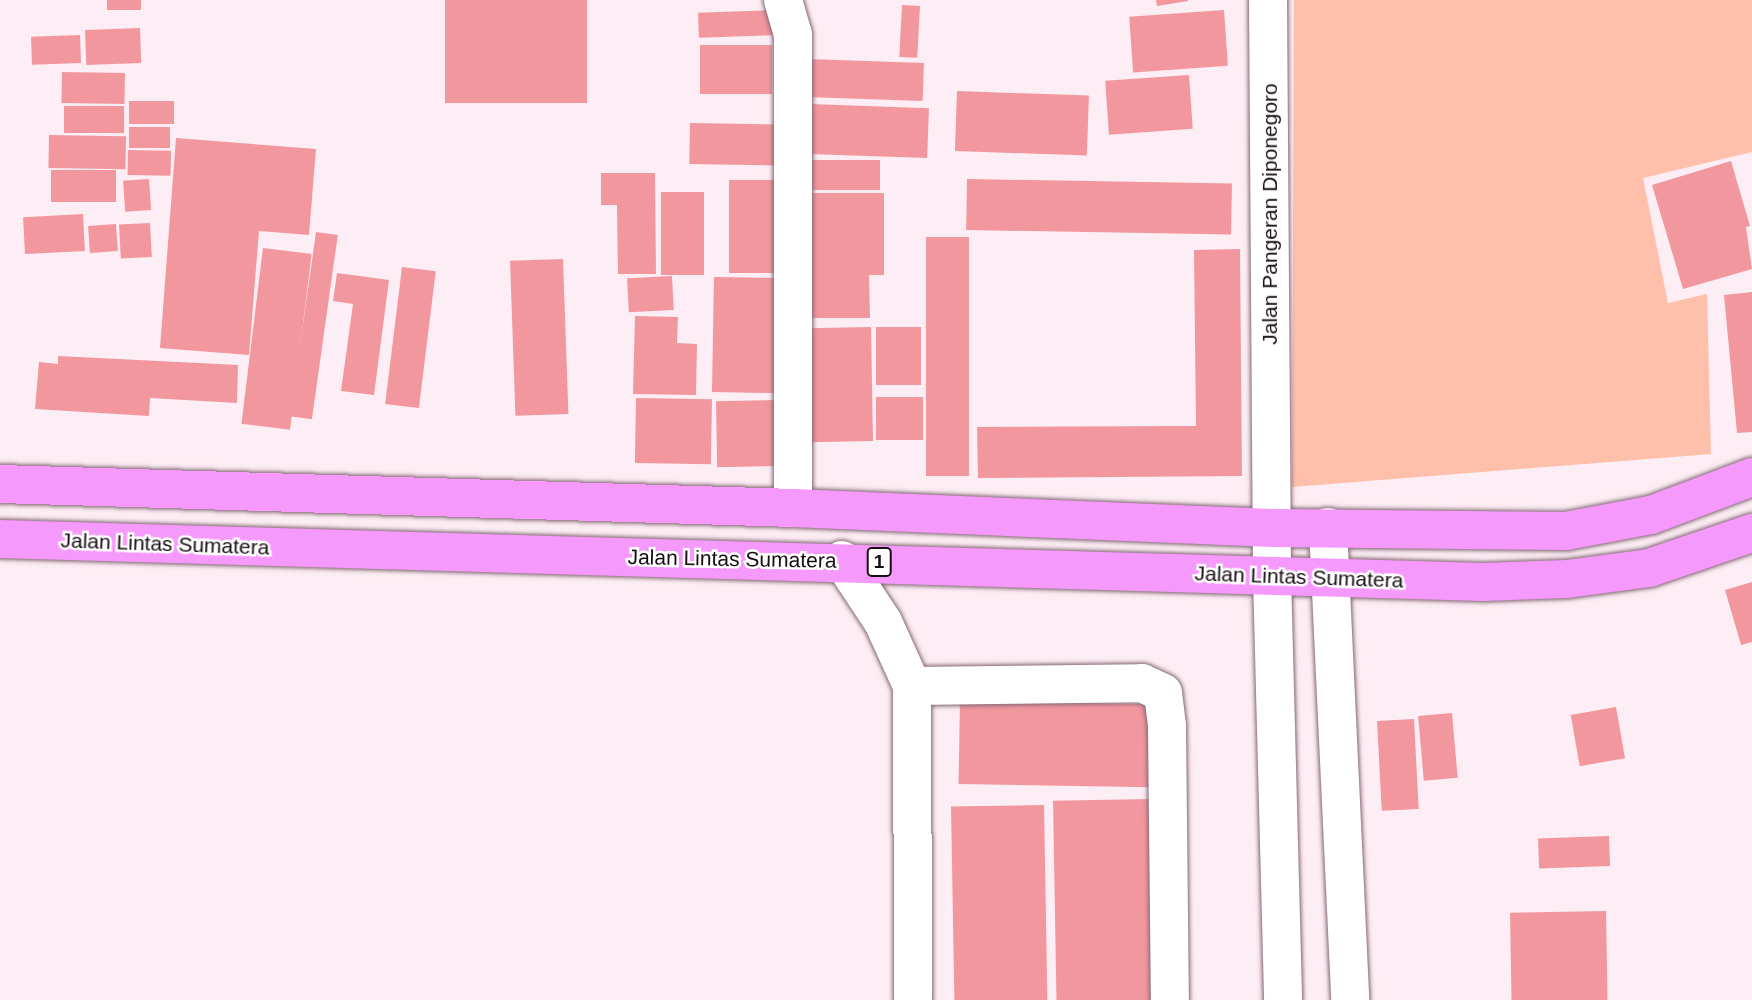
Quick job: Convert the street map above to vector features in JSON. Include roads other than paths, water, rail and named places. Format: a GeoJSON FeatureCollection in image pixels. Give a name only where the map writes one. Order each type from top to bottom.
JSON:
{"type":"FeatureCollection","features":[{"type":"Feature","properties":{"kind":"highway"},"geometry":{"type":"LineString","coordinates":[[0,484],[793,508],[1273,528],[1566,531],[1651,515],[1752,477]]}},
{"type":"Feature","properties":{"kind":"highway","name":"Jalan Lintas Sumatera"},"geometry":{"type":"LineString","coordinates":[[0,539],[842,560],[1331,578],[1567,579],[1648,568],[1752,533]]}},
{"type":"Feature","properties":{"kind":"street"},"geometry":{"type":"LineString","coordinates":[[783,0],[793,34],[793,508]]}},
{"type":"Feature","properties":{"kind":"street","name":"Jalan Pangeran Diponegoro"},"geometry":{"type":"LineString","coordinates":[[1268,0],[1272,576],[1283,1000]]}},
{"type":"Feature","properties":{"kind":"street"},"geometry":{"type":"LineString","coordinates":[[1328,527],[1350,1000]]}},
{"type":"Feature","properties":{"kind":"street"},"geometry":{"type":"LineString","coordinates":[[842,560],[883,622],[912,686],[914,1000]]}},
{"type":"Feature","properties":{"kind":"street"},"geometry":{"type":"LineString","coordinates":[[912,686],[1142,683],[1163,693],[1170,1000]]}}]}
